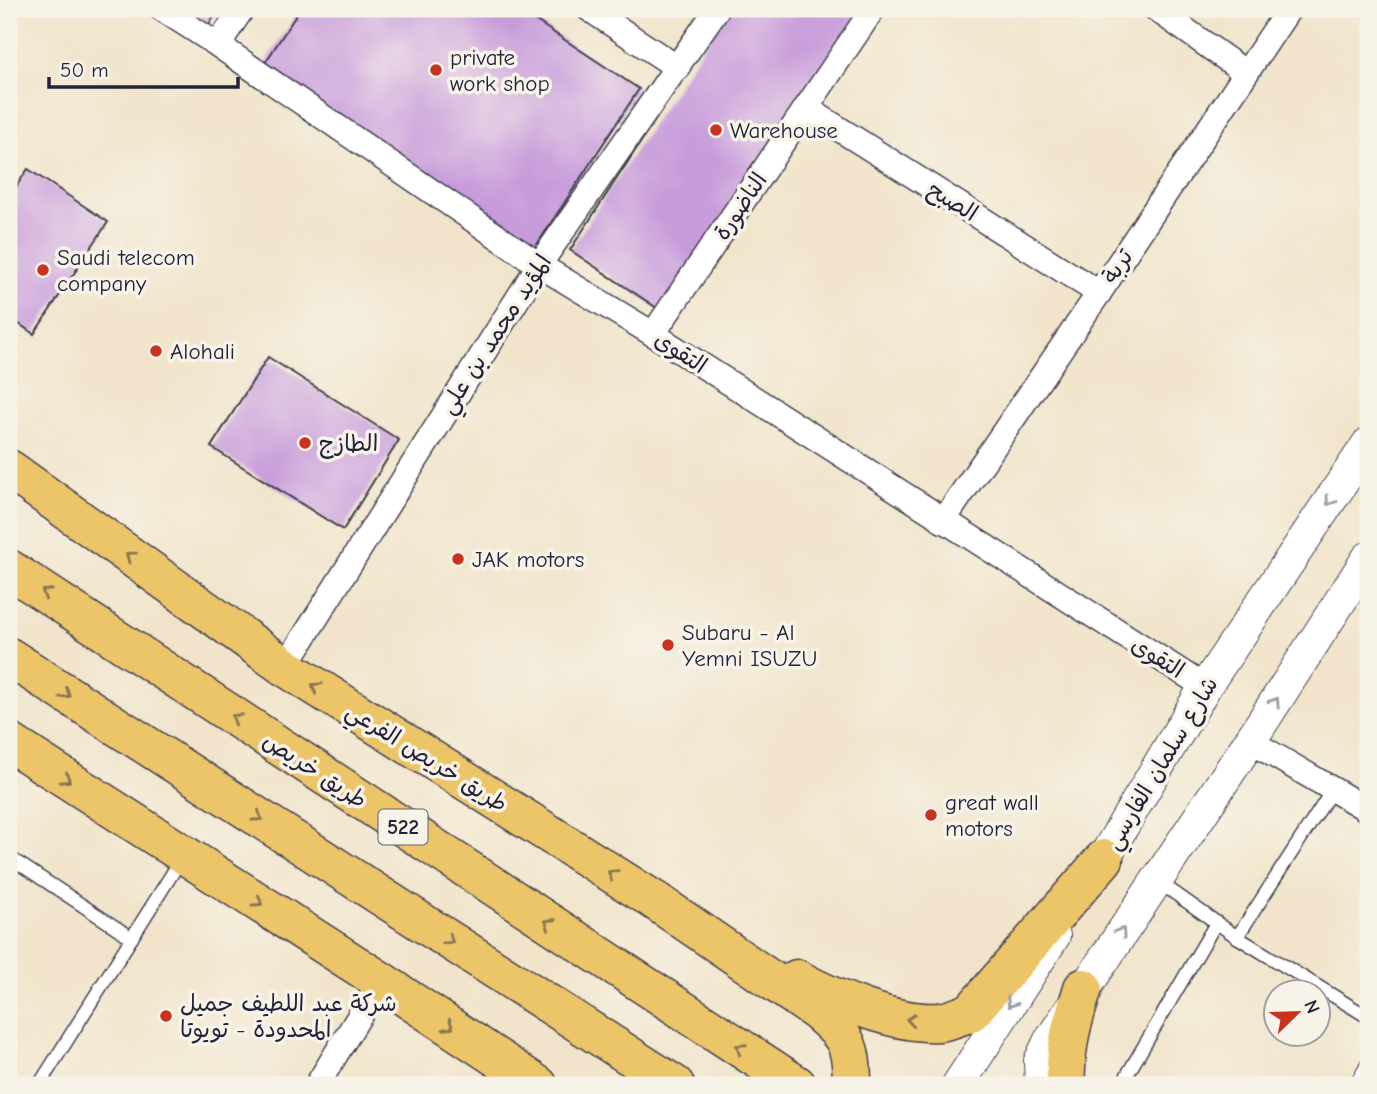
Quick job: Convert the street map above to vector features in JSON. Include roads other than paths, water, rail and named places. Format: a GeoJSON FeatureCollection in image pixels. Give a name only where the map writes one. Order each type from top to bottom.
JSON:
{"type":"FeatureCollection","features":[{"type":"Feature","properties":{"kind":"main road","name":"طريق خريص الفرعي"},"geometry":{"type":"LineString","coordinates":[[9,469],[285,667],[654,900],[815,1010],[846,1040],[852,1085]]}},
{"type":"Feature","properties":{"kind":"main road","name":"طريق خريص"},"geometry":{"type":"LineString","coordinates":[[9,569],[797,1085]]}},
{"type":"Feature","properties":{"kind":"main road"},"geometry":{"type":"LineString","coordinates":[[9,657],[675,1085]]}},
{"type":"Feature","properties":{"kind":"main road"},"geometry":{"type":"LineString","coordinates":[[9,742],[538,1085]]}},
{"type":"Feature","properties":{"kind":"main road"},"geometry":{"type":"LineString","coordinates":[[654,900],[815,988],[909,1021],[941,1022],[971,1012],[1104,859]]}},
{"type":"Feature","properties":{"kind":"main road"},"geometry":{"type":"LineString","coordinates":[[1066,1085],[1065,1056],[1083,988]]}},
{"type":"Feature","properties":{"kind":"street","name":"التقوى"},"geometry":{"type":"LineString","coordinates":[[162,9],[219,45],[539,265],[653,334],[1205,687]]}},
{"type":"Feature","properties":{"kind":"street"},"geometry":{"type":"LineString","coordinates":[[219,45],[242,9]]}},
{"type":"Feature","properties":{"kind":"street"},"geometry":{"type":"LineString","coordinates":[[589,9],[678,68]]}},
{"type":"Feature","properties":{"kind":"street","name":"المؤيد محمد بن علي"},"geometry":{"type":"LineString","coordinates":[[285,667],[539,265],[717,9]]}},
{"type":"Feature","properties":{"kind":"street","name":"الناضورة"},"geometry":{"type":"LineString","coordinates":[[653,334],[873,9]]}},
{"type":"Feature","properties":{"kind":"street"},"geometry":{"type":"LineString","coordinates":[[1156,9],[1246,73]]}},
{"type":"Feature","properties":{"kind":"street","name":"تربة"},"geometry":{"type":"LineString","coordinates":[[943,521],[1289,9]]}},
{"type":"Feature","properties":{"kind":"street","name":"الصبح"},"geometry":{"type":"LineString","coordinates":[[806,108],[1099,293]]}},
{"type":"Feature","properties":{"kind":"street","name":"شارع سلمان الفارسي"},"geometry":{"type":"LineString","coordinates":[[963,1078],[1104,859],[1205,687],[1368,444]]}},
{"type":"Feature","properties":{"kind":"street"},"geometry":{"type":"LineString","coordinates":[[1041,1085],[1040,1061],[1049,1042],[1251,740],[1368,558]]}},
{"type":"Feature","properties":{"kind":"street"},"geometry":{"type":"LineString","coordinates":[[1251,740],[1368,810]]}},
{"type":"Feature","properties":{"kind":"street"},"geometry":{"type":"LineString","coordinates":[[317,1085],[381,981]]}},
{"type":"Feature","properties":{"kind":"lane"},"geometry":{"type":"LineString","coordinates":[[1237,937],[1333,789]]}},
{"type":"Feature","properties":{"kind":"lane"},"geometry":{"type":"LineString","coordinates":[[39,1085],[184,855]]}},
{"type":"Feature","properties":{"kind":"lane"},"geometry":{"type":"LineString","coordinates":[[9,858],[132,938]]}},
{"type":"Feature","properties":{"kind":"lane"},"geometry":{"type":"LineString","coordinates":[[1156,880],[1237,937],[1368,1017]]}},
{"type":"Feature","properties":{"kind":"lane"},"geometry":{"type":"LineString","coordinates":[[1131,1085],[1128,1074],[1216,923]]}},
{"type":"Feature","properties":{"kind":"lane"},"geometry":{"type":"LineString","coordinates":[[1355,1085],[1368,1063]]}},
{"type":"Feature","properties":{"kind":"place","name":"private work shop"},"geometry":{"type":"Point","coordinates":[436,70]}},
{"type":"Feature","properties":{"kind":"place","name":"Warehouse"},"geometry":{"type":"Point","coordinates":[716,130]}},
{"type":"Feature","properties":{"kind":"place","name":"Saudi telecom company"},"geometry":{"type":"Point","coordinates":[43,270]}},
{"type":"Feature","properties":{"kind":"place","name":"Alohali"},"geometry":{"type":"Point","coordinates":[156,351]}},
{"type":"Feature","properties":{"kind":"place","name":"الطازج"},"geometry":{"type":"Point","coordinates":[305,443]}},
{"type":"Feature","properties":{"kind":"place","name":"JAK motors"},"geometry":{"type":"Point","coordinates":[458,559]}},
{"type":"Feature","properties":{"kind":"place","name":"Subaru - Al Yemni ISUZU"},"geometry":{"type":"Point","coordinates":[668,645]}},
{"type":"Feature","properties":{"kind":"place","name":"great wall motors"},"geometry":{"type":"Point","coordinates":[931,815]}},
{"type":"Feature","properties":{"kind":"place","name":"شركة عبد اللطيف جميل المحدودة - تويوتا"},"geometry":{"type":"Point","coordinates":[166,1016]}}]}
